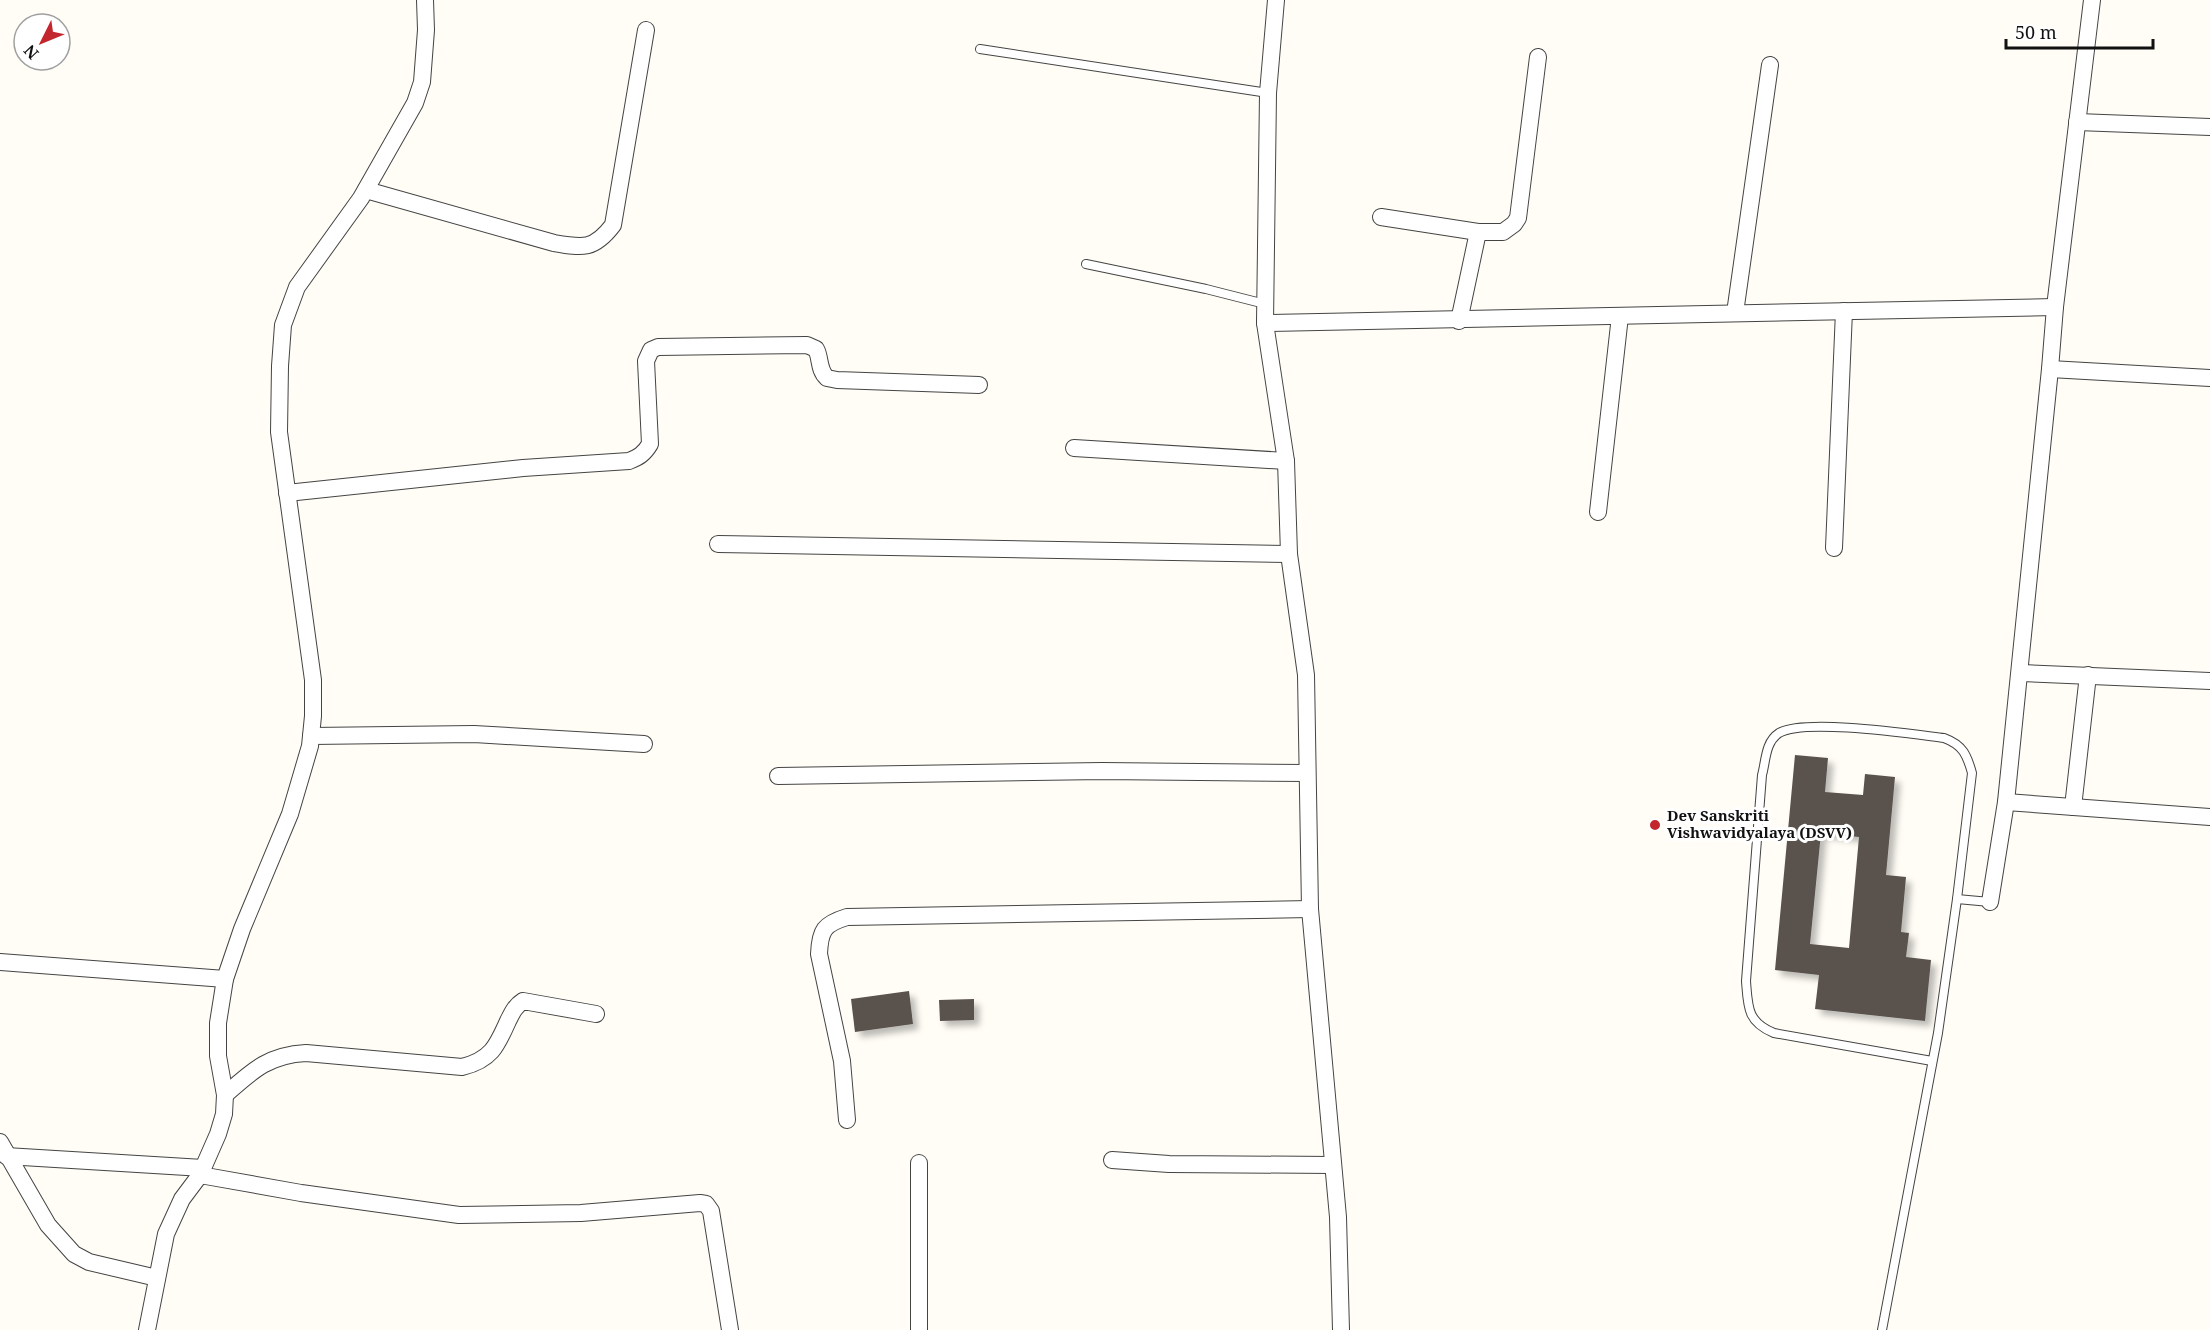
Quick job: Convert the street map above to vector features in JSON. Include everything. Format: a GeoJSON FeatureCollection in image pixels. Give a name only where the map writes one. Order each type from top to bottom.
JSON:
{"type":"FeatureCollection","features":[{"type":"Feature","properties":{"kind":"street"},"geometry":{"type":"LineString","coordinates":[[147,1330],[171,1219],[202,1171],[224,1114],[225,1095],[218,1045],[218,1023],[225,979],[242,929],[290,814],[311,736],[313,680],[279,432],[283,325],[297,287],[366,190],[405,123],[422,82],[426,30],[425,0]]}},
{"type":"Feature","properties":{"kind":"street"},"geometry":{"type":"LineString","coordinates":[[1276,0],[1268,93],[1265,323],[1286,461],[1289,554],[1306,675],[1310,909],[1338,1217],[1341,1330]]}},
{"type":"Feature","properties":{"kind":"street"},"geometry":{"type":"LineString","coordinates":[[1990,902],[2006,802],[2055,307],[2092,0]]}},
{"type":"Feature","properties":{"kind":"street"},"geometry":{"type":"LineString","coordinates":[[366,190],[554,243],[580,247],[591,245],[603,238],[613,225],[646,30]]}},
{"type":"Feature","properties":{"kind":"street"},"geometry":{"type":"LineString","coordinates":[[1381,217],[1478,232],[1503,232],[1514,224],[1518,218],[1538,57]]}},
{"type":"Feature","properties":{"kind":"street"},"geometry":{"type":"LineString","coordinates":[[1735,313],[1770,65]]}},
{"type":"Feature","properties":{"kind":"street"},"geometry":{"type":"LineString","coordinates":[[2077,122],[2210,127]]}},
{"type":"Feature","properties":{"kind":"street"},"geometry":{"type":"LineString","coordinates":[[1459,321],[1478,232]]}},
{"type":"Feature","properties":{"kind":"street"},"geometry":{"type":"LineString","coordinates":[[1265,323],[1459,321],[2055,307]]}},
{"type":"Feature","properties":{"kind":"street"},"geometry":{"type":"LineString","coordinates":[[1834,548],[1844,311]]}},
{"type":"Feature","properties":{"kind":"street"},"geometry":{"type":"LineString","coordinates":[[1598,512],[1620,316]]}},
{"type":"Feature","properties":{"kind":"street"},"geometry":{"type":"LineString","coordinates":[[287,493],[524,468],[629,461],[645,453],[650,444],[646,361],[651,350],[658,347],[812,346],[820,356],[820,369],[827,378],[979,385]]}},
{"type":"Feature","properties":{"kind":"street"},"geometry":{"type":"LineString","coordinates":[[2050,369],[2210,378]]}},
{"type":"Feature","properties":{"kind":"street"},"geometry":{"type":"LineString","coordinates":[[1074,447],[1286,461]]}},
{"type":"Feature","properties":{"kind":"street"},"geometry":{"type":"LineString","coordinates":[[718,544],[1289,554]]}},
{"type":"Feature","properties":{"kind":"street"},"geometry":{"type":"LineString","coordinates":[[2020,673],[2210,681]]}},
{"type":"Feature","properties":{"kind":"street"},"geometry":{"type":"LineString","coordinates":[[2073,807],[2088,675]]}},
{"type":"Feature","properties":{"kind":"street"},"geometry":{"type":"LineString","coordinates":[[311,736],[474,734],[644,744]]}},
{"type":"Feature","properties":{"kind":"street"},"geometry":{"type":"LineString","coordinates":[[778,776],[1102,771],[1306,773]]}},
{"type":"Feature","properties":{"kind":"street"},"geometry":{"type":"LineString","coordinates":[[2006,802],[2210,817]]}},
{"type":"Feature","properties":{"kind":"street"},"geometry":{"type":"LineString","coordinates":[[847,1120],[842,1061],[819,954],[819,939],[825,927],[833,921],[847,917],[1310,909]]}},
{"type":"Feature","properties":{"kind":"street"},"geometry":{"type":"LineString","coordinates":[[0,962],[225,979]]}},
{"type":"Feature","properties":{"kind":"street"},"geometry":{"type":"LineString","coordinates":[[225,1095],[254,1069],[288,1054],[306,1053],[462,1067],[475,1064],[496,1047],[513,1011],[523,1001],[596,1014]]}},
{"type":"Feature","properties":{"kind":"street"},"geometry":{"type":"LineString","coordinates":[[3,1149],[202,1171],[301,1192],[459,1215],[581,1213],[689,1202],[706,1204],[711,1211],[716,1229],[730,1330]]}},
{"type":"Feature","properties":{"kind":"street"},"geometry":{"type":"LineString","coordinates":[[3,1149],[48,1225],[74,1254],[89,1262],[157,1278]]}},
{"type":"Feature","properties":{"kind":"street"},"geometry":{"type":"LineString","coordinates":[[1112,1160],[1169,1164],[1332,1165]]}},
{"type":"Feature","properties":{"kind":"street"},"geometry":{"type":"LineString","coordinates":[[919,1163],[919,1330]]}},
{"type":"Feature","properties":{"kind":"lane"},"geometry":{"type":"LineString","coordinates":[[980,49],[1268,93]]}},
{"type":"Feature","properties":{"kind":"lane"},"geometry":{"type":"LineString","coordinates":[[1086,264],[1265,304]]}},
{"type":"Feature","properties":{"kind":"lane"},"geometry":{"type":"LineString","coordinates":[[1882,1330],[1932,1061],[1957,899],[1972,773],[1966,754],[1952,741],[1944,738],[1856,729],[1795,728],[1778,734],[1768,746],[1762,775],[1746,981],[1750,1014],[1761,1028],[1774,1033],[1932,1061]]}},
{"type":"Feature","properties":{"kind":"lane"},"geometry":{"type":"LineString","coordinates":[[1957,899],[1990,902]]}},
{"type":"Feature","properties":{"kind":"building"},"geometry":{"type":"Polygon","coordinates":[[[1795,755],[1828,758],[1825,792],[1863,795],[1865,774],[1895,777],[1886,875],[1906,877],[1901,932],[1909,933],[1906,957],[1931,960],[1925,1021],[1815,1009],[1819,975],[1775,970],[1795,755]],[[1821,833],[1810,944],[1849,948],[1859,837],[1821,833]]]}},
{"type":"Feature","properties":{"kind":"building"},"geometry":{"type":"Polygon","coordinates":[[[909,991],[913,1024],[855,1032],[851,999],[909,991]]]}},
{"type":"Feature","properties":{"kind":"building"},"geometry":{"type":"Polygon","coordinates":[[[974,999],[974,1020],[940,1021],[939,1000],[974,999]]]}},
{"type":"Feature","properties":{"kind":"place","name":"Dev Sanskriti Vishwavidyalaya (DSVV)"},"geometry":{"type":"Point","coordinates":[1655,825]}}]}
